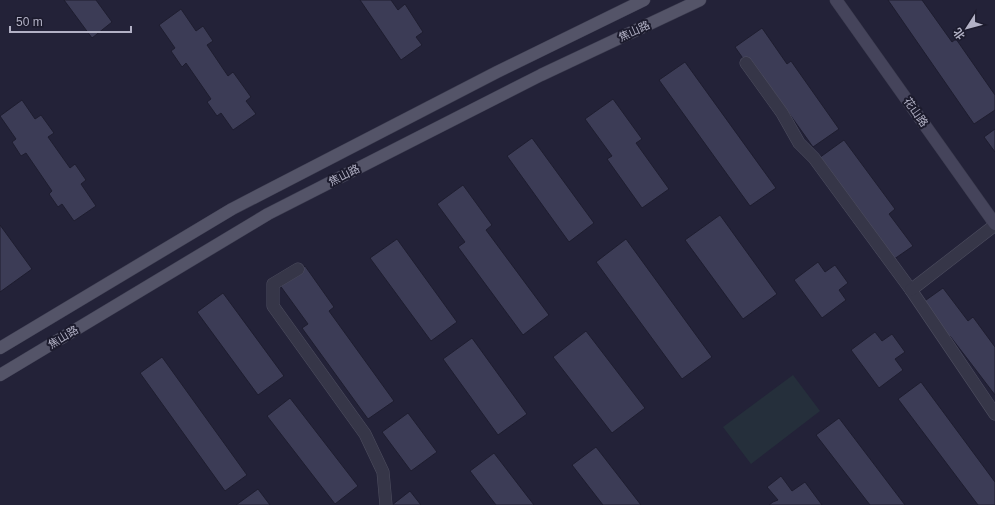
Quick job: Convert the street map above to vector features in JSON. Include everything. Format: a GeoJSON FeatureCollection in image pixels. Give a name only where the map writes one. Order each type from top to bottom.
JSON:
{"type":"FeatureCollection","features":[{"type":"Feature","properties":{"kind":"main road","name":"焦山路"},"geometry":{"type":"LineString","coordinates":[[0,348],[232,209],[498,72],[644,0]]}},
{"type":"Feature","properties":{"kind":"main road","name":"焦山路"},"geometry":{"type":"LineString","coordinates":[[0,375],[268,214],[541,75],[700,0]]}},
{"type":"Feature","properties":{"kind":"main road","name":"花山路"},"geometry":{"type":"LineString","coordinates":[[836,0],[995,224]]}},
{"type":"Feature","properties":{"kind":"street"},"geometry":{"type":"LineString","coordinates":[[746,63],[782,113],[799,143],[814,158],[911,290],[995,414]]}},
{"type":"Feature","properties":{"kind":"street"},"geometry":{"type":"LineString","coordinates":[[911,290],[995,224]]}},
{"type":"Feature","properties":{"kind":"street"},"geometry":{"type":"LineString","coordinates":[[298,268],[274,284],[274,306],[365,434],[383,472],[386,505]]}},
{"type":"Feature","properties":{"kind":"shaded area"},"geometry":{"type":"Polygon","coordinates":[[[793,375],[820,411],[751,464],[723,427],[793,375]]]}},
{"type":"Feature","properties":{"kind":"building"},"geometry":{"type":"Polygon","coordinates":[[[64,0],[96,0],[112,22],[92,38],[64,0]]]}},
{"type":"Feature","properties":{"kind":"building"},"geometry":{"type":"Polygon","coordinates":[[[360,0],[391,0],[398,10],[405,4],[423,32],[416,37],[422,45],[401,60],[360,0]]]}},
{"type":"Feature","properties":{"kind":"building"},"geometry":{"type":"Polygon","coordinates":[[[888,0],[922,0],[952,42],[956,39],[995,95],[995,110],[974,124],[888,0]]]}},
{"type":"Feature","properties":{"kind":"building"},"geometry":{"type":"Polygon","coordinates":[[[181,9],[196,31],[203,26],[213,41],[207,45],[228,76],[233,72],[251,97],[246,101],[256,114],[233,130],[221,113],[217,116],[207,102],[211,99],[186,63],[182,67],[171,51],[175,48],[159,25],[181,9]]]}},
{"type":"Feature","properties":{"kind":"building"},"geometry":{"type":"Polygon","coordinates":[[[762,28],[787,64],[791,61],[839,129],[813,147],[766,81],[761,84],[735,47],[762,28]]]}},
{"type":"Feature","properties":{"kind":"building"},"geometry":{"type":"Polygon","coordinates":[[[685,62],[776,188],[750,206],[659,80],[685,62]]]}},
{"type":"Feature","properties":{"kind":"building"},"geometry":{"type":"Polygon","coordinates":[[[613,99],[642,139],[636,143],[669,189],[642,208],[607,159],[612,156],[585,119],[613,99]]]}},
{"type":"Feature","properties":{"kind":"building"},"geometry":{"type":"Polygon","coordinates":[[[22,100],[35,119],[41,115],[54,133],[48,137],[70,168],[75,164],[86,180],[81,184],[96,206],[74,221],[62,204],[58,207],[49,194],[52,191],[26,153],[21,156],[12,142],[16,139],[0,116],[22,100]]]}},
{"type":"Feature","properties":{"kind":"building"},"geometry":{"type":"Polygon","coordinates":[[[995,129],[995,152],[984,137],[995,129]]]}},
{"type":"Feature","properties":{"kind":"building"},"geometry":{"type":"Polygon","coordinates":[[[532,138],[594,223],[569,242],[507,156],[532,138]]]}},
{"type":"Feature","properties":{"kind":"building"},"geometry":{"type":"Polygon","coordinates":[[[844,140],[895,209],[889,214],[913,246],[887,264],[819,158],[844,140]]]}},
{"type":"Feature","properties":{"kind":"building"},"geometry":{"type":"Polygon","coordinates":[[[463,185],[492,225],[486,230],[549,315],[523,335],[458,247],[465,242],[437,204],[463,185]]]}},
{"type":"Feature","properties":{"kind":"building"},"geometry":{"type":"Polygon","coordinates":[[[720,215],[777,294],[743,319],[685,240],[720,215]]]}},
{"type":"Feature","properties":{"kind":"building"},"geometry":{"type":"Polygon","coordinates":[[[0,225],[32,269],[0,292],[0,225]]]}},
{"type":"Feature","properties":{"kind":"building"},"geometry":{"type":"Polygon","coordinates":[[[397,239],[457,322],[431,341],[370,258],[397,239]]]}},
{"type":"Feature","properties":{"kind":"building"},"geometry":{"type":"Polygon","coordinates":[[[626,239],[712,357],[682,379],[596,262],[626,239]]]}},
{"type":"Feature","properties":{"kind":"building"},"geometry":{"type":"Polygon","coordinates":[[[818,262],[825,272],[835,265],[848,283],[839,290],[846,300],[822,318],[794,280],[818,262]]]}},
{"type":"Feature","properties":{"kind":"building"},"geometry":{"type":"Polygon","coordinates":[[[305,266],[334,307],[329,311],[394,401],[368,419],[302,328],[308,324],[279,284],[305,266]]]}},
{"type":"Feature","properties":{"kind":"building"},"geometry":{"type":"Polygon","coordinates":[[[943,288],[968,321],[973,317],[995,347],[995,395],[950,336],[945,340],[919,305],[943,288]]]}},
{"type":"Feature","properties":{"kind":"building"},"geometry":{"type":"Polygon","coordinates":[[[223,293],[284,376],[258,395],[197,312],[223,293]]]}},
{"type":"Feature","properties":{"kind":"building"},"geometry":{"type":"Polygon","coordinates":[[[586,331],[645,408],[612,433],[553,357],[586,331]]]}},
{"type":"Feature","properties":{"kind":"building"},"geometry":{"type":"Polygon","coordinates":[[[875,332],[882,341],[892,334],[905,352],[895,359],[903,370],[879,388],[851,350],[875,332]]]}},
{"type":"Feature","properties":{"kind":"building"},"geometry":{"type":"Polygon","coordinates":[[[472,338],[527,414],[498,435],[443,359],[472,338]]]}},
{"type":"Feature","properties":{"kind":"building"},"geometry":{"type":"Polygon","coordinates":[[[162,357],[247,475],[225,491],[140,373],[162,357]]]}},
{"type":"Feature","properties":{"kind":"building"},"geometry":{"type":"Polygon","coordinates":[[[921,382],[995,482],[995,505],[978,505],[898,399],[921,382]]]}},
{"type":"Feature","properties":{"kind":"building"},"geometry":{"type":"Polygon","coordinates":[[[290,398],[358,486],[335,504],[267,416],[290,398]]]}},
{"type":"Feature","properties":{"kind":"building"},"geometry":{"type":"Polygon","coordinates":[[[408,413],[437,452],[411,471],[382,432],[408,413]]]}},
{"type":"Feature","properties":{"kind":"building"},"geometry":{"type":"Polygon","coordinates":[[[839,418],[905,505],[870,505],[816,435],[839,418]]]}},
{"type":"Feature","properties":{"kind":"building"},"geometry":{"type":"Polygon","coordinates":[[[596,447],[641,505],[603,505],[572,465],[596,447]]]}},
{"type":"Feature","properties":{"kind":"building"},"geometry":{"type":"Polygon","coordinates":[[[494,453],[534,505],[496,505],[470,471],[494,453]]]}},
{"type":"Feature","properties":{"kind":"building"},"geometry":{"type":"Polygon","coordinates":[[[781,476],[792,491],[805,482],[822,505],[769,505],[778,500],[767,487],[781,476]]]}},
{"type":"Feature","properties":{"kind":"building"},"geometry":{"type":"Polygon","coordinates":[[[258,489],[270,505],[236,505],[258,489]]]}},
{"type":"Feature","properties":{"kind":"building"},"geometry":{"type":"Polygon","coordinates":[[[410,491],[421,505],[392,505],[410,491]]]}}]}
